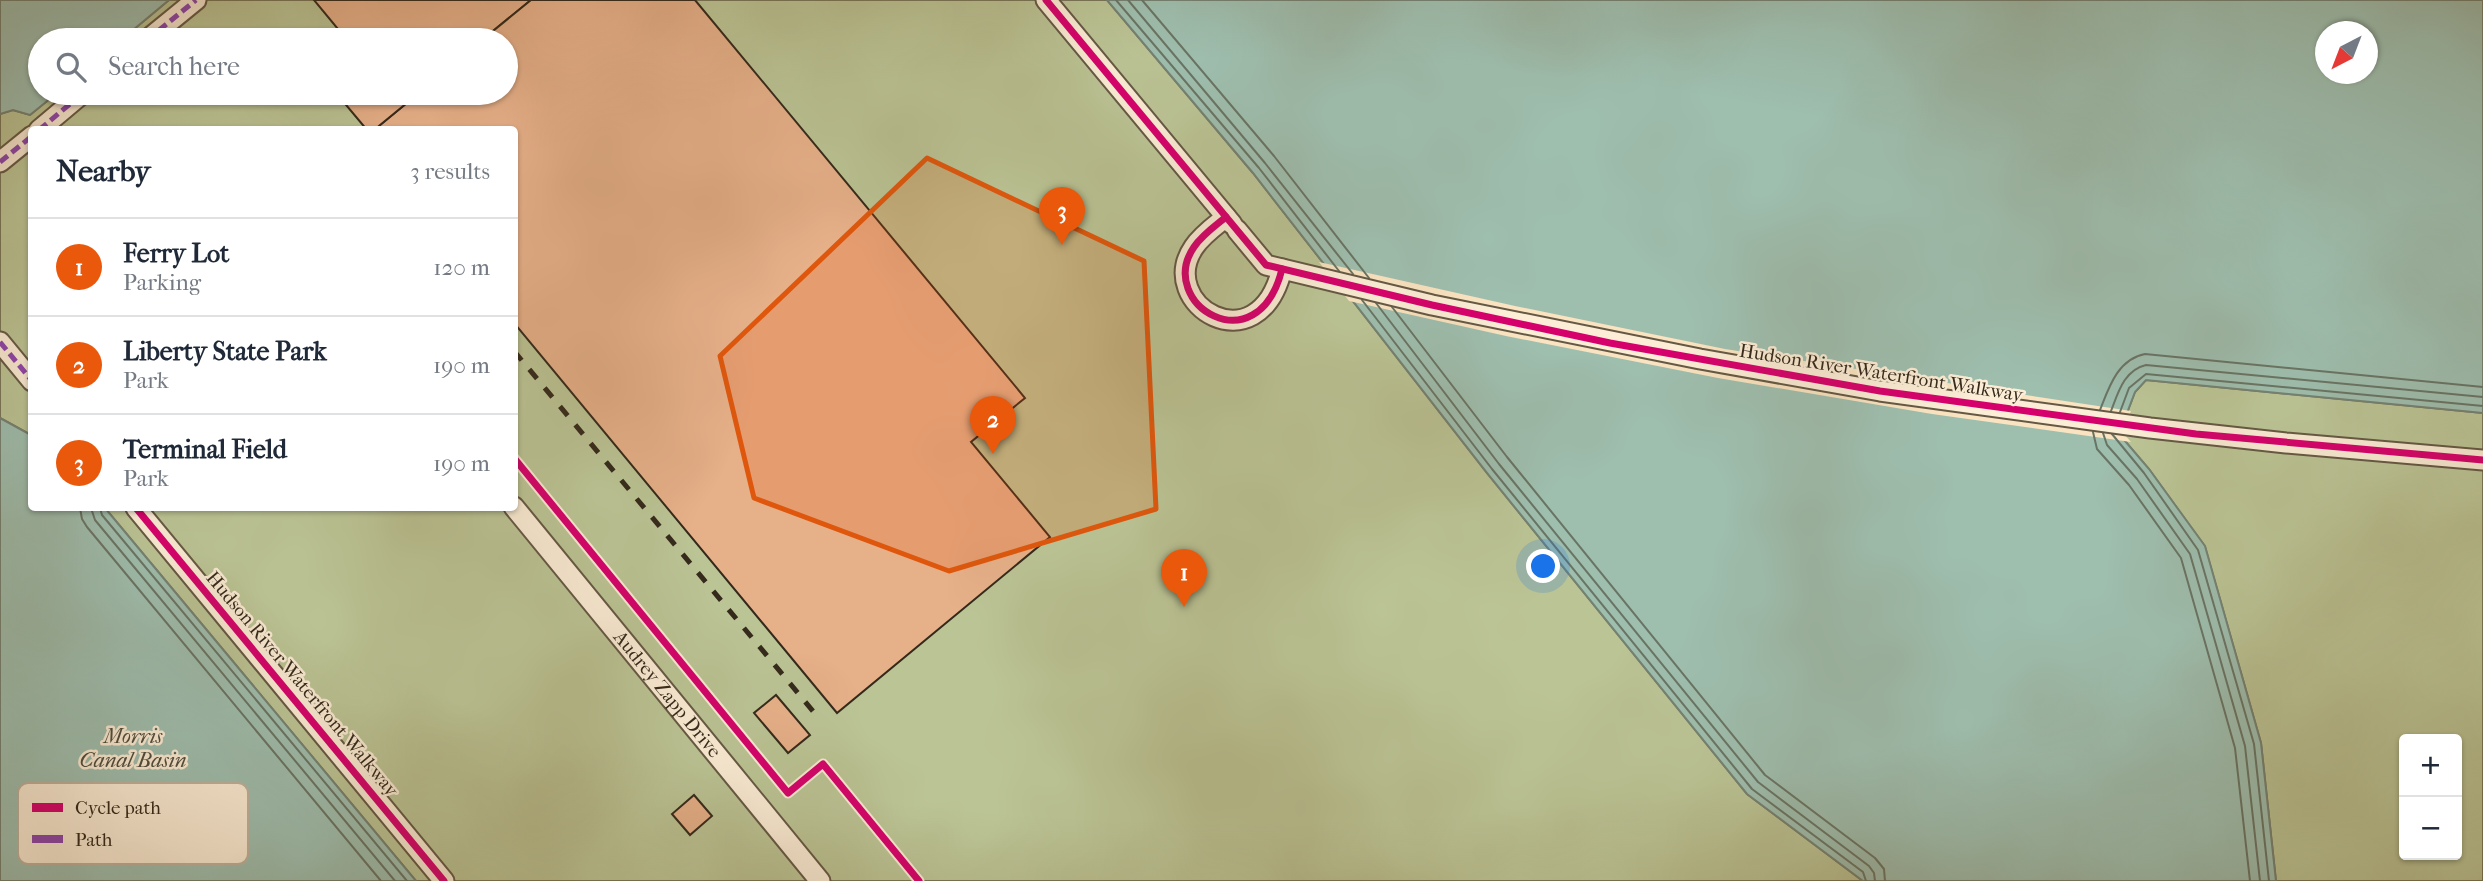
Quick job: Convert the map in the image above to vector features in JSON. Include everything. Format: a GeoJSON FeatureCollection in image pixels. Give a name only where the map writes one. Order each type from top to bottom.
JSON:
{"type":"FeatureCollection","features":[{"type":"Feature","properties":{"kind":"street"},"geometry":{"type":"LineString","coordinates":[[161,28],[195,0]]}},
{"type":"Feature","properties":{"kind":"street","name":"Hudson River Waterfront Walkway"},"geometry":{"type":"LineString","coordinates":[[1046,0],[1266,265],[1432,305],[1610,343],[1893,393],[2150,428],[2483,460]]}},
{"type":"Feature","properties":{"kind":"street"},"geometry":{"type":"LineString","coordinates":[[44,126],[69,105]]}},
{"type":"Feature","properties":{"kind":"street"},"geometry":{"type":"LineString","coordinates":[[0,162],[28,139]]}},
{"type":"Feature","properties":{"kind":"street"},"geometry":{"type":"LineString","coordinates":[[1232,224],[1195,245],[1186,266],[1190,293],[1201,308],[1231,320],[1254,315],[1263,309],[1290,272]]}},
{"type":"Feature","properties":{"kind":"street"},"geometry":{"type":"LineString","coordinates":[[0,342],[8,361],[28,378]]}},
{"type":"Feature","properties":{"kind":"street","name":"Hudson River Waterfront Walkway"},"geometry":{"type":"LineString","coordinates":[[138,511],[444,881]]}},
{"type":"Feature","properties":{"kind":"street","name":"Audrey Zapp Drive"},"geometry":{"type":"LineString","coordinates":[[517,511],[820,881]]}},
{"type":"Feature","properties":{"kind":"highlighted area"},"geometry":{"type":"Polygon","coordinates":[[[927,158],[1144,261],[1156,509],[949,571],[754,498],[720,356],[927,158]]]}},
{"type":"Feature","properties":{"kind":"green space"},"geometry":{"type":"Polygon","coordinates":[[[169,0],[1107,0],[1253,173],[1487,473],[1747,794],[1863,881],[416,881],[108,511],[518,511],[518,126],[28,126],[28,433],[0,418],[0,114],[13,110],[30,115],[42,105],[518,105],[518,28],[135,28],[169,0]]]}},
{"type":"Feature","properties":{"kind":"green space"},"geometry":{"type":"Polygon","coordinates":[[[2146,380],[2483,413],[2483,881],[2276,881],[2261,743],[2205,547],[2149,469],[2119,434],[2135,392],[2146,380]]]}},
{"type":"Feature","properties":{"kind":"water"},"geometry":{"type":"Polygon","coordinates":[[[0,0],[169,0],[135,28],[28,28],[28,105],[42,105],[30,115],[13,110],[0,114],[0,0]]]}},
{"type":"Feature","properties":{"kind":"water"},"geometry":{"type":"Polygon","coordinates":[[[1107,0],[2483,0],[2483,413],[2146,380],[2135,392],[2119,434],[2149,469],[2205,546],[2261,743],[2276,881],[1863,881],[1747,794],[1487,473],[1253,173],[1107,0]]]}},
{"type":"Feature","properties":{"kind":"water","name":"Morris Canal Basin"},"geometry":{"type":"Polygon","coordinates":[[[0,418],[28,433],[28,511],[108,511],[416,881],[0,881],[0,418]]]}},
{"type":"Feature","properties":{"kind":"pier"},"geometry":{"type":"Polygon","coordinates":[[[1319,262],[1725,349],[2131,411],[2123,433],[2131,442],[1932,414],[1718,378],[1506,336],[1349,301],[1319,262]]]}},
{"type":"Feature","properties":{"kind":"building"},"geometry":{"type":"Polygon","coordinates":[[[314,0],[531,0],[497,28],[337,28],[314,0]]]}},
{"type":"Feature","properties":{"kind":"building"},"geometry":{"type":"Polygon","coordinates":[[[531,0],[695,0],[1025,398],[971,442],[1050,537],[837,713],[518,328],[518,126],[379,126],[404,105],[518,105],[518,28],[497,28],[531,0]]]}},
{"type":"Feature","properties":{"kind":"building"},"geometry":{"type":"Polygon","coordinates":[[[346,105],[404,105],[379,126],[364,126],[346,105]]]}},
{"type":"Feature","properties":{"kind":"building"},"geometry":{"type":"Polygon","coordinates":[[[776,695],[810,735],[788,753],[754,713],[776,695]]]}},
{"type":"Feature","properties":{"kind":"building"},"geometry":{"type":"Polygon","coordinates":[[[694,795],[712,816],[690,835],[672,814],[694,795]]]}},
{"type":"Feature","properties":{"kind":"railway"},"geometry":{"type":"LineString","coordinates":[[518,356],[817,716]]}},
{"type":"Feature","properties":{"kind":"marked path"},"geometry":{"type":"LineString","coordinates":[[162,28],[196,0]]}},
{"type":"Feature","properties":{"kind":"marked path"},"geometry":{"type":"LineString","coordinates":[[44,126],[69,105]]}},
{"type":"Feature","properties":{"kind":"marked path"},"geometry":{"type":"LineString","coordinates":[[0,162],[28,139]]}},
{"type":"Feature","properties":{"kind":"marked path"},"geometry":{"type":"LineString","coordinates":[[0,342],[28,376]]}},
{"type":"Feature","properties":{"kind":"cycle path"},"geometry":{"type":"LineString","coordinates":[[1046,0],[1266,265],[1432,305],[1610,343],[1880,391],[2196,434],[2483,460]]}},
{"type":"Feature","properties":{"kind":"cycle path"},"geometry":{"type":"LineString","coordinates":[[1226,217],[1197,243],[1186,268],[1188,288],[1198,305],[1214,316],[1233,320],[1253,315],[1270,299],[1282,269]]}},
{"type":"Feature","properties":{"kind":"cycle path"},"geometry":{"type":"LineString","coordinates":[[518,463],[788,793],[823,764],[919,881]]}},
{"type":"Feature","properties":{"kind":"cycle path"},"geometry":{"type":"LineString","coordinates":[[138,511],[444,881]]}},
{"type":"Feature","properties":{"kind":"place","name":"Terminal Field"},"geometry":{"type":"Point","coordinates":[1062,245]}},
{"type":"Feature","properties":{"kind":"place","name":"Liberty State Park"},"geometry":{"type":"Point","coordinates":[993,454]}},
{"type":"Feature","properties":{"kind":"place","name":"Ferry Lot"},"geometry":{"type":"Point","coordinates":[1184,607]}}]}
